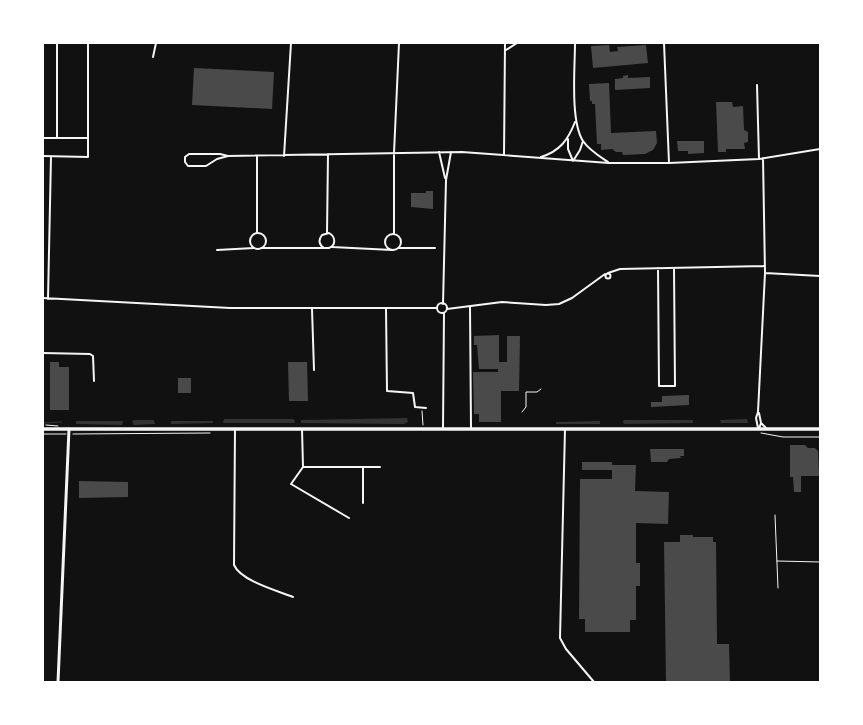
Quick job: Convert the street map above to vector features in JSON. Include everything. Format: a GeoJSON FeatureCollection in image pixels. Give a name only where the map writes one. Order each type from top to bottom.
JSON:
{"type":"FeatureCollection","features":[{"type":"Feature","properties":{"kind":"main road"},"geometry":{"type":"LineString","coordinates":[[43,429],[820,429]]}},
{"type":"Feature","properties":{"kind":"main road"},"geometry":{"type":"LineString","coordinates":[[58,682],[69,429]]}},
{"type":"Feature","properties":{"kind":"street"},"geometry":{"type":"LineString","coordinates":[[57,43],[57,138]]}},
{"type":"Feature","properties":{"kind":"street"},"geometry":{"type":"LineString","coordinates":[[43,156],[88,157],[88,43]]}},
{"type":"Feature","properties":{"kind":"street"},"geometry":{"type":"LineString","coordinates":[[153,57],[156,43]]}},
{"type":"Feature","properties":{"kind":"street"},"geometry":{"type":"LineString","coordinates":[[284,156],[291,43]]}},
{"type":"Feature","properties":{"kind":"street"},"geometry":{"type":"LineString","coordinates":[[394,234],[394,153],[399,43]]}},
{"type":"Feature","properties":{"kind":"street"},"geometry":{"type":"LineString","coordinates":[[504,155],[506,43]]}},
{"type":"Feature","properties":{"kind":"street"},"geometry":{"type":"LineString","coordinates":[[505,50],[517,43]]}},
{"type":"Feature","properties":{"kind":"street"},"geometry":{"type":"LineString","coordinates":[[575,43],[575,121],[582,141],[592,152],[609,163]]}},
{"type":"Feature","properties":{"kind":"street"},"geometry":{"type":"LineString","coordinates":[[664,43],[669,163]]}},
{"type":"Feature","properties":{"kind":"street"},"geometry":{"type":"LineString","coordinates":[[756,85],[759,159]]}},
{"type":"Feature","properties":{"kind":"street"},"geometry":{"type":"LineString","coordinates":[[573,161],[568,149],[568,139],[575,121]]}},
{"type":"Feature","properties":{"kind":"street"},"geometry":{"type":"LineString","coordinates":[[43,138],[88,138]]}},
{"type":"Feature","properties":{"kind":"street"},"geometry":{"type":"LineString","coordinates":[[538,158],[553,153],[568,139]]}},
{"type":"Feature","properties":{"kind":"street"},"geometry":{"type":"LineString","coordinates":[[573,161],[580,150],[582,141]]}},
{"type":"Feature","properties":{"kind":"street"},"geometry":{"type":"LineString","coordinates":[[228,156],[217,159],[206,166],[188,166],[185,162],[185,157],[189,154],[284,156],[452,152],[609,163],[669,163],[759,159],[820,149]]}},
{"type":"Feature","properties":{"kind":"street"},"geometry":{"type":"LineString","coordinates":[[439,152],[446,180]]}},
{"type":"Feature","properties":{"kind":"street"},"geometry":{"type":"LineString","coordinates":[[446,309],[444,304],[446,180],[452,152]]}},
{"type":"Feature","properties":{"kind":"street"},"geometry":{"type":"LineString","coordinates":[[327,233],[328,154]]}},
{"type":"Feature","properties":{"kind":"street"},"geometry":{"type":"LineString","coordinates":[[257,156],[258,232]]}},
{"type":"Feature","properties":{"kind":"street"},"geometry":{"type":"LineString","coordinates":[[48,299],[51,157]]}},
{"type":"Feature","properties":{"kind":"street"},"geometry":{"type":"LineString","coordinates":[[752,428],[756,423],[758,412],[765,266],[763,158]]}},
{"type":"Feature","properties":{"kind":"street"},"geometry":{"type":"LineString","coordinates":[[258,232],[262,234],[265,239],[265,244],[262,248]]}},
{"type":"Feature","properties":{"kind":"street"},"geometry":{"type":"LineString","coordinates":[[255,248],[250,243],[250,238],[253,234],[258,232]]}},
{"type":"Feature","properties":{"kind":"street"},"geometry":{"type":"LineString","coordinates":[[327,233],[331,234],[334,238],[334,244],[331,247]]}},
{"type":"Feature","properties":{"kind":"street"},"geometry":{"type":"LineString","coordinates":[[324,248],[320,244],[319,239],[322,235],[327,233]]}},
{"type":"Feature","properties":{"kind":"street"},"geometry":{"type":"LineString","coordinates":[[392,250],[387,247],[385,242],[387,237],[394,234],[399,236],[401,241],[398,248]]}},
{"type":"Feature","properties":{"kind":"street"},"geometry":{"type":"LineString","coordinates":[[217,250],[331,247],[392,250],[398,248],[435,248]]}},
{"type":"Feature","properties":{"kind":"street"},"geometry":{"type":"LineString","coordinates":[[446,309],[502,302],[559,304],[572,298],[601,277],[618,269],[765,266]]}},
{"type":"Feature","properties":{"kind":"street"},"geometry":{"type":"LineString","coordinates":[[658,268],[659,386],[675,386],[674,268]]}},
{"type":"Feature","properties":{"kind":"street"},"geometry":{"type":"LineString","coordinates":[[764,273],[820,276]]}},
{"type":"Feature","properties":{"kind":"street"},"geometry":{"type":"LineString","coordinates":[[606,278],[608,274]]}},
{"type":"Feature","properties":{"kind":"street"},"geometry":{"type":"LineString","coordinates":[[606,278],[609,278],[608,274]]}},
{"type":"Feature","properties":{"kind":"street"},"geometry":{"type":"LineString","coordinates":[[601,277],[606,278]]}},
{"type":"Feature","properties":{"kind":"street"},"geometry":{"type":"LineString","coordinates":[[43,298],[230,308],[386,309],[437,308],[439,304],[444,304]]}},
{"type":"Feature","properties":{"kind":"street"},"geometry":{"type":"LineString","coordinates":[[470,307],[471,428]]}},
{"type":"Feature","properties":{"kind":"street"},"geometry":{"type":"LineString","coordinates":[[437,308],[440,313],[444,312]]}},
{"type":"Feature","properties":{"kind":"street"},"geometry":{"type":"LineString","coordinates":[[312,309],[314,370]]}},
{"type":"Feature","properties":{"kind":"street"},"geometry":{"type":"LineString","coordinates":[[386,309],[386,391],[413,393],[414,405],[418,408],[424,408]]}},
{"type":"Feature","properties":{"kind":"street"},"geometry":{"type":"LineString","coordinates":[[443,428],[444,312],[446,309]]}},
{"type":"Feature","properties":{"kind":"street"},"geometry":{"type":"LineString","coordinates":[[43,354],[90,354],[93,356],[94,381]]}},
{"type":"Feature","properties":{"kind":"street"},"geometry":{"type":"LineString","coordinates":[[758,412],[761,422],[766,428]]}},
{"type":"Feature","properties":{"kind":"street"},"geometry":{"type":"LineString","coordinates":[[758,428],[761,422]]}},
{"type":"Feature","properties":{"kind":"street"},"geometry":{"type":"LineString","coordinates":[[756,423],[758,428]]}},
{"type":"Feature","properties":{"kind":"street"},"geometry":{"type":"LineString","coordinates":[[235,428],[234,565],[238,571],[258,583],[293,597]]}},
{"type":"Feature","properties":{"kind":"street"},"geometry":{"type":"LineString","coordinates":[[302,428],[302,467],[291,484],[350,518]]}},
{"type":"Feature","properties":{"kind":"street"},"geometry":{"type":"LineString","coordinates":[[565,428],[560,638],[566,649],[594,682]]}},
{"type":"Feature","properties":{"kind":"street"},"geometry":{"type":"LineString","coordinates":[[302,467],[380,467]]}},
{"type":"Feature","properties":{"kind":"street"},"geometry":{"type":"LineString","coordinates":[[363,467],[363,503]]}},
{"type":"Feature","properties":{"kind":"lane"},"geometry":{"type":"LineString","coordinates":[[522,412],[526,407],[526,392],[537,392],[541,390]]}},
{"type":"Feature","properties":{"kind":"lane"},"geometry":{"type":"LineString","coordinates":[[775,515],[778,588]]}},
{"type":"Feature","properties":{"kind":"lane"},"geometry":{"type":"LineString","coordinates":[[777,561],[820,562]]}},
{"type":"Feature","properties":{"kind":"path"},"geometry":{"type":"LineString","coordinates":[[422,425],[424,408]]}},
{"type":"Feature","properties":{"kind":"path"},"geometry":{"type":"LineString","coordinates":[[43,425],[58,424]]}},
{"type":"Feature","properties":{"kind":"path"},"geometry":{"type":"LineString","coordinates":[[43,434],[69,434]]}},
{"type":"Feature","properties":{"kind":"shaded area"},"geometry":{"type":"Polygon","coordinates":[[[407,418],[408,422],[404,424],[301,423],[301,420],[407,418]]]}},
{"type":"Feature","properties":{"kind":"shaded area"},"geometry":{"type":"Polygon","coordinates":[[[224,419],[294,419],[295,423],[223,423],[224,419]]]}},
{"type":"Feature","properties":{"kind":"shaded area"},"geometry":{"type":"Polygon","coordinates":[[[747,419],[748,423],[721,423],[720,420],[747,419]]]}},
{"type":"Feature","properties":{"kind":"shaded area"},"geometry":{"type":"Polygon","coordinates":[[[154,420],[155,424],[134,425],[132,421],[154,420]]]}},
{"type":"Feature","properties":{"kind":"shaded area"},"geometry":{"type":"Polygon","coordinates":[[[624,420],[693,420],[693,423],[624,424],[624,420]]]}},
{"type":"Feature","properties":{"kind":"shaded area"},"geometry":{"type":"Polygon","coordinates":[[[76,421],[123,421],[122,425],[76,424],[76,421]]]}},
{"type":"Feature","properties":{"kind":"shaded area"},"geometry":{"type":"Polygon","coordinates":[[[171,421],[213,421],[213,423],[171,424],[171,421]]]}},
{"type":"Feature","properties":{"kind":"shaded area"},"geometry":{"type":"Polygon","coordinates":[[[600,421],[600,424],[556,424],[556,422],[600,421]]]}},
{"type":"Feature","properties":{"kind":"building"},"geometry":{"type":"Polygon","coordinates":[[[609,45],[610,52],[618,51],[617,47],[646,45],[648,63],[593,68],[591,46],[609,45]]]}},
{"type":"Feature","properties":{"kind":"building"},"geometry":{"type":"Polygon","coordinates":[[[194,68],[274,72],[272,109],[192,105],[194,68]]]}},
{"type":"Feature","properties":{"kind":"building"},"geometry":{"type":"Polygon","coordinates":[[[628,75],[628,78],[650,77],[650,88],[615,90],[615,79],[623,78],[623,76],[628,75]]]}},
{"type":"Feature","properties":{"kind":"building"},"geometry":{"type":"Polygon","coordinates":[[[609,83],[611,133],[656,131],[657,143],[653,150],[645,154],[623,155],[622,152],[616,152],[612,149],[601,150],[601,144],[597,144],[595,104],[592,104],[592,101],[590,101],[589,84],[609,83]]]}},
{"type":"Feature","properties":{"kind":"building"},"geometry":{"type":"Polygon","coordinates":[[[716,102],[732,102],[733,107],[743,106],[744,130],[748,132],[748,142],[744,143],[745,149],[726,149],[726,152],[718,152],[716,102]]]}},
{"type":"Feature","properties":{"kind":"building"},"geometry":{"type":"Polygon","coordinates":[[[677,141],[704,141],[704,153],[688,154],[688,151],[678,151],[677,141]]]}},
{"type":"Feature","properties":{"kind":"building"},"geometry":{"type":"Polygon","coordinates":[[[426,191],[433,191],[433,209],[411,207],[411,193],[426,193],[426,191]]]}},
{"type":"Feature","properties":{"kind":"building"},"geometry":{"type":"Polygon","coordinates":[[[499,335],[499,362],[507,362],[507,336],[520,336],[519,391],[501,391],[501,422],[479,422],[479,414],[474,414],[473,372],[498,372],[498,369],[479,369],[477,345],[474,345],[474,336],[499,335]]]}},
{"type":"Feature","properties":{"kind":"building"},"geometry":{"type":"Polygon","coordinates":[[[50,362],[59,362],[59,367],[69,367],[69,410],[50,410],[50,362]]]}},
{"type":"Feature","properties":{"kind":"building"},"geometry":{"type":"Polygon","coordinates":[[[288,362],[307,362],[308,401],[289,401],[288,362]]]}},
{"type":"Feature","properties":{"kind":"building"},"geometry":{"type":"Polygon","coordinates":[[[178,378],[191,378],[191,393],[178,393],[178,378]]]}},
{"type":"Feature","properties":{"kind":"building"},"geometry":{"type":"Polygon","coordinates":[[[689,395],[689,405],[651,407],[651,402],[662,402],[662,396],[689,395]]]}},
{"type":"Feature","properties":{"kind":"building"},"geometry":{"type":"Polygon","coordinates":[[[790,445],[805,445],[808,448],[815,448],[818,451],[819,476],[801,476],[801,492],[794,492],[793,477],[790,477],[790,445]]]}},
{"type":"Feature","properties":{"kind":"building"},"geometry":{"type":"Polygon","coordinates":[[[650,449],[684,449],[684,456],[680,456],[681,458],[669,459],[667,462],[651,462],[650,449]]]}},
{"type":"Feature","properties":{"kind":"building"},"geometry":{"type":"Polygon","coordinates":[[[582,462],[612,462],[612,465],[636,465],[635,491],[669,492],[668,524],[636,523],[636,563],[640,563],[640,586],[636,586],[636,620],[630,620],[630,632],[585,632],[585,619],[579,619],[580,479],[612,479],[612,470],[582,470],[582,462]]]}},
{"type":"Feature","properties":{"kind":"building"},"geometry":{"type":"Polygon","coordinates":[[[79,481],[128,482],[128,497],[79,498],[79,481]]]}},
{"type":"Feature","properties":{"kind":"building"},"geometry":{"type":"Polygon","coordinates":[[[680,535],[693,535],[693,537],[713,537],[713,542],[716,542],[717,644],[729,644],[730,682],[666,682],[664,542],[680,542],[680,535]]]}},
{"type":"Feature","properties":{"kind":"waterway"},"geometry":{"type":"LineString","coordinates":[[43,423],[62,422]]}}]}
